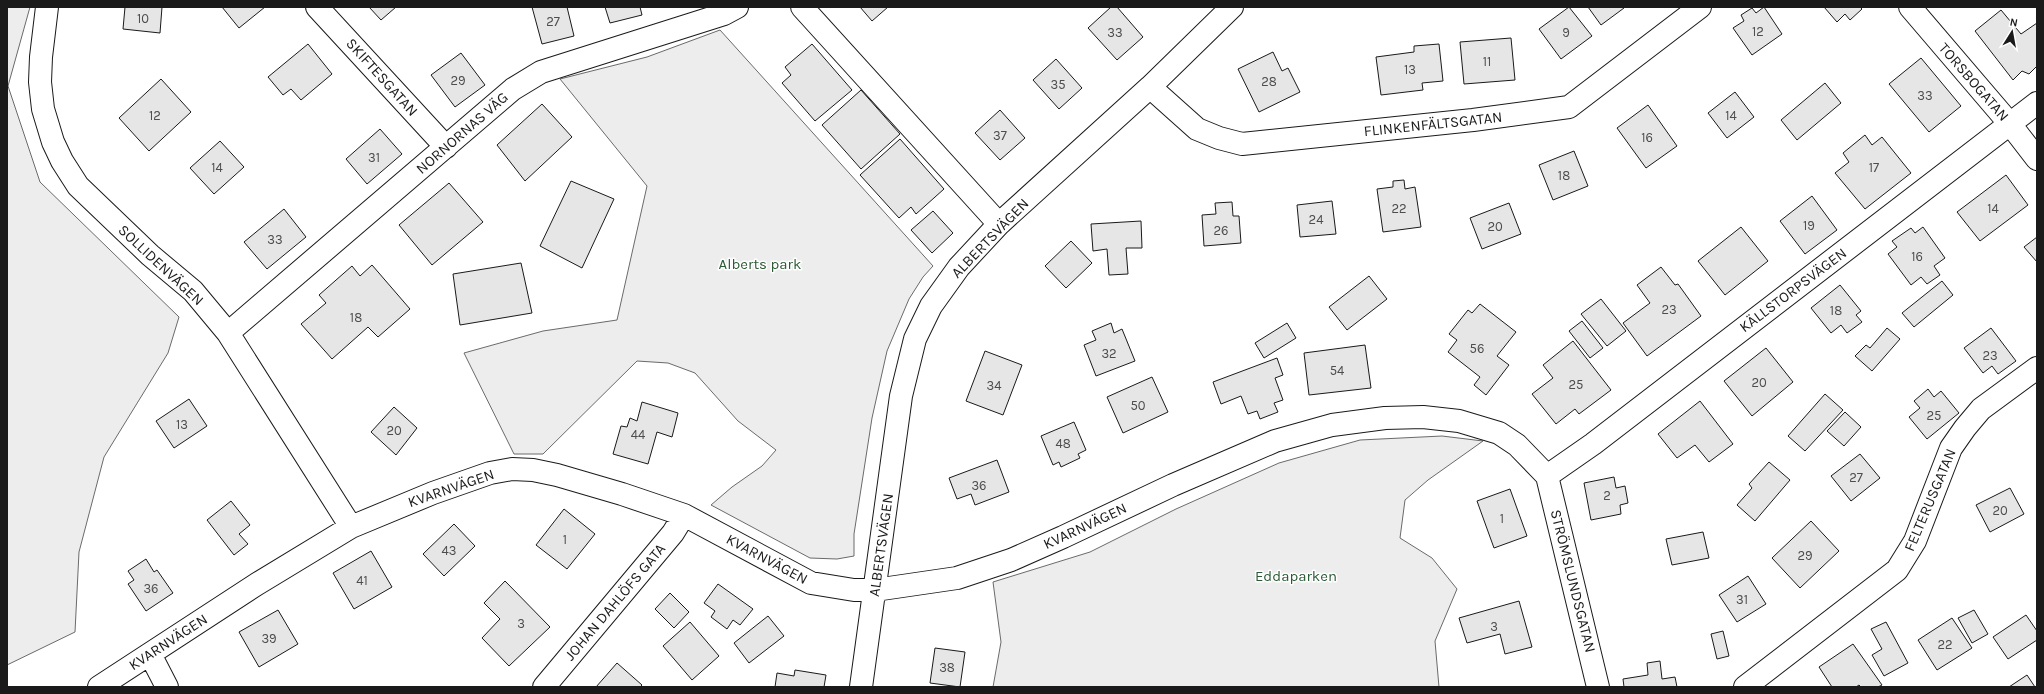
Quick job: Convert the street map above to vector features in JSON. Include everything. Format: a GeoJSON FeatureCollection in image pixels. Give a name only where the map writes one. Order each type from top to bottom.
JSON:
{"type":"FeatureCollection","features":[{"type":"Feature","properties":{"kind":"street","name":"SOLLIDENVÄGEN"},"geometry":{"type":"LineString","coordinates":[[47,7],[41,57],[40,82],[43,109],[53,142],[62,161],[78,186],[150,255],[192,291],[228,332],[352,527]]}},
{"type":"Feature","properties":{"kind":"street","name":"SKIFTESGATAN"},"geometry":{"type":"LineString","coordinates":[[317,7],[446,147]]}},
{"type":"Feature","properties":{"kind":"street","name":"NORNORNAS VÄG"},"geometry":{"type":"LineString","coordinates":[[228,332],[513,90],[541,72],[724,14],[737,7]]}},
{"type":"Feature","properties":{"kind":"street"},"geometry":{"type":"LineString","coordinates":[[802,7],[999,224]]}},
{"type":"Feature","properties":{"kind":"street","name":"ALBERTSVÄGEN"},"geometry":{"type":"LineString","coordinates":[[861,687],[901,396],[915,339],[931,306],[959,267],[999,224],[1150,87],[1232,7]]}},
{"type":"Feature","properties":{"kind":"street","name":"FLINKENFÄLTSGATAN"},"geometry":{"type":"LineString","coordinates":[[1150,87],[1197,129],[1219,138],[1242,144],[1473,120],[1569,108],[1700,7]]}},
{"type":"Feature","properties":{"kind":"street","name":"TORSBOGATAN"},"geometry":{"type":"LineString","coordinates":[[1910,7],[2010,124],[2037,159]]}},
{"type":"Feature","properties":{"kind":"street","name":"KÄLLSTORPSVÄGEN"},"geometry":{"type":"LineString","coordinates":[[1548,476],[2037,103]]}},
{"type":"Feature","properties":{"kind":"street","name":"FELTERUSGATAN"},"geometry":{"type":"LineString","coordinates":[[1745,687],[1897,570],[1915,541],[1951,448],[1981,409],[2037,368]]}},
{"type":"Feature","properties":{"kind":"street","name":"KVARNVÄGEN"},"geometry":{"type":"LineString","coordinates":[[99,687],[257,584],[352,527],[433,493],[490,473],[512,470],[533,470],[557,475],[622,494],[684,515],[810,583],[854,590],[875,590],[957,578],[1011,560],[1173,485],[1275,441],[1332,425],[1385,418],[1423,417],[1459,421],[1479,426],[1505,437],[1518,445],[1548,476]]}},
{"type":"Feature","properties":{"kind":"street","name":"STRÖMSLUNDSGATAN"},"geometry":{"type":"LineString","coordinates":[[1548,476],[1598,687]]}},
{"type":"Feature","properties":{"kind":"street","name":"JOHAN DAHLÖFS GATA"},"geometry":{"type":"LineString","coordinates":[[544,687],[673,533],[684,515]]}},
{"type":"Feature","properties":{"kind":"street"},"geometry":{"type":"LineString","coordinates":[[150,654],[168,687]]}},
{"type":"Feature","properties":{"kind":"shaded area"},"geometry":{"type":"Polygon","coordinates":[[[7,7],[30,7],[8,86],[40,182],[179,317],[168,353],[104,457],[79,552],[75,632],[7,665],[7,7]]]}},
{"type":"Feature","properties":{"kind":"shaded area","name":"Alberts park"},"geometry":{"type":"Polygon","coordinates":[[[720,30],[933,266],[923,277],[909,299],[887,351],[872,418],[854,534],[854,556],[837,559],[810,558],[711,505],[732,487],[762,466],[776,450],[738,421],[695,373],[668,363],[637,361],[543,454],[514,454],[464,353],[543,331],[617,320],[647,186],[560,79],[647,57],[720,30]]]}},
{"type":"Feature","properties":{"kind":"shaded area","name":"Eddaparken"},"geometry":{"type":"Polygon","coordinates":[[[1442,436],[1483,441],[1428,480],[1405,500],[1400,538],[1432,558],[1457,589],[1435,641],[1439,687],[993,687],[1001,642],[993,582],[1090,552],[1176,509],[1279,463],[1360,440],[1442,436]]]}},
{"type":"Feature","properties":{"kind":"building"},"geometry":{"type":"Polygon","coordinates":[[[125,7],[162,7],[160,33],[123,29],[125,7]]]}},
{"type":"Feature","properties":{"kind":"building"},"geometry":{"type":"Polygon","coordinates":[[[222,7],[265,7],[239,28],[222,7]]]}},
{"type":"Feature","properties":{"kind":"building"},"geometry":{"type":"Polygon","coordinates":[[[369,7],[396,7],[381,20],[369,7]]]}},
{"type":"Feature","properties":{"kind":"building"},"geometry":{"type":"Polygon","coordinates":[[[532,7],[567,7],[574,36],[542,44],[532,7]]]}},
{"type":"Feature","properties":{"kind":"building"},"geometry":{"type":"Polygon","coordinates":[[[605,7],[640,7],[642,15],[610,23],[605,7]]]}},
{"type":"Feature","properties":{"kind":"building"},"geometry":{"type":"Polygon","coordinates":[[[860,7],[888,7],[872,21],[860,7]]]}},
{"type":"Feature","properties":{"kind":"building"},"geometry":{"type":"Polygon","coordinates":[[[1111,7],[1117,7],[1143,37],[1117,60],[1088,28],[1111,7]]]}},
{"type":"Feature","properties":{"kind":"building"},"geometry":{"type":"Polygon","coordinates":[[[1569,7],[1592,36],[1561,59],[1539,29],[1569,7]]]}},
{"type":"Feature","properties":{"kind":"building"},"geometry":{"type":"Polygon","coordinates":[[[1588,7],[1624,7],[1624,8],[1601,25],[1588,7]]]}},
{"type":"Feature","properties":{"kind":"building"},"geometry":{"type":"Polygon","coordinates":[[[1764,7],[1782,34],[1752,55],[1733,28],[1744,21],[1741,15],[1752,8],[1756,13],[1764,7]]]}},
{"type":"Feature","properties":{"kind":"building"},"geometry":{"type":"Polygon","coordinates":[[[1824,7],[1860,7],[1862,9],[1850,20],[1845,14],[1837,22],[1824,7]]]}},
{"type":"Feature","properties":{"kind":"building"},"geometry":{"type":"Polygon","coordinates":[[[2001,10],[2021,34],[2037,23],[2037,66],[2029,74],[2022,71],[2013,80],[1975,31],[2001,10]]]}},
{"type":"Feature","properties":{"kind":"building"},"geometry":{"type":"Polygon","coordinates":[[[1511,38],[1515,80],[1464,84],[1460,42],[1511,38]]]}},
{"type":"Feature","properties":{"kind":"building"},"geometry":{"type":"Polygon","coordinates":[[[308,44],[332,74],[301,100],[291,89],[283,95],[268,77],[308,44]]]}},
{"type":"Feature","properties":{"kind":"building"},"geometry":{"type":"Polygon","coordinates":[[[812,44],[852,90],[815,121],[782,83],[791,75],[785,67],[812,44]]]}},
{"type":"Feature","properties":{"kind":"building"},"geometry":{"type":"Polygon","coordinates":[[[1439,44],[1443,81],[1422,83],[1423,90],[1381,95],[1376,57],[1414,52],[1414,46],[1439,44]]]}},
{"type":"Feature","properties":{"kind":"building"},"geometry":{"type":"Polygon","coordinates":[[[1273,52],[1282,71],[1288,68],[1300,92],[1259,112],[1238,69],[1273,52]]]}},
{"type":"Feature","properties":{"kind":"building"},"geometry":{"type":"Polygon","coordinates":[[[461,53],[485,85],[455,107],[431,75],[461,53]]]}},
{"type":"Feature","properties":{"kind":"building"},"geometry":{"type":"Polygon","coordinates":[[[1921,58],[1961,106],[1929,132],[1889,84],[1921,58]]]}},
{"type":"Feature","properties":{"kind":"building"},"geometry":{"type":"Polygon","coordinates":[[[1056,59],[1082,88],[1059,109],[1033,80],[1056,59]]]}},
{"type":"Feature","properties":{"kind":"building"},"geometry":{"type":"Polygon","coordinates":[[[161,79],[191,112],[149,151],[119,118],[161,79]]]}},
{"type":"Feature","properties":{"kind":"building"},"geometry":{"type":"Polygon","coordinates":[[[1825,83],[1841,103],[1797,140],[1781,120],[1825,83]]]}},
{"type":"Feature","properties":{"kind":"building"},"geometry":{"type":"Polygon","coordinates":[[[861,90],[900,134],[861,169],[822,125],[861,90]]]}},
{"type":"Feature","properties":{"kind":"building"},"geometry":{"type":"Polygon","coordinates":[[[1735,92],[1754,117],[1727,138],[1708,113],[1735,92]]]}},
{"type":"Feature","properties":{"kind":"building"},"geometry":{"type":"Polygon","coordinates":[[[542,104],[572,137],[525,181],[497,145],[542,104]]]}},
{"type":"Feature","properties":{"kind":"building"},"geometry":{"type":"Polygon","coordinates":[[[1648,105],[1677,146],[1646,168],[1617,128],[1648,105]]]}},
{"type":"Feature","properties":{"kind":"building"},"geometry":{"type":"Polygon","coordinates":[[[1000,110],[1025,138],[1000,160],[975,133],[1000,110]]]}},
{"type":"Feature","properties":{"kind":"building"},"geometry":{"type":"Polygon","coordinates":[[[380,129],[402,154],[367,184],[346,159],[380,129]]]}},
{"type":"Feature","properties":{"kind":"building"},"geometry":{"type":"Polygon","coordinates":[[[1865,135],[1872,145],[1882,137],[1911,173],[1865,209],[1835,173],[1849,162],[1843,153],[1865,135]]]}},
{"type":"Feature","properties":{"kind":"building"},"geometry":{"type":"Polygon","coordinates":[[[900,139],[944,189],[916,214],[911,207],[899,218],[860,175],[900,139]]]}},
{"type":"Feature","properties":{"kind":"building"},"geometry":{"type":"Polygon","coordinates":[[[220,141],[244,167],[214,194],[190,168],[220,141]]]}},
{"type":"Feature","properties":{"kind":"building"},"geometry":{"type":"Polygon","coordinates":[[[1574,151],[1588,186],[1553,200],[1539,165],[1574,151]]]}},
{"type":"Feature","properties":{"kind":"building"},"geometry":{"type":"Polygon","coordinates":[[[2006,175],[2028,205],[1980,241],[1957,212],[2006,175]]]}},
{"type":"Feature","properties":{"kind":"building"},"geometry":{"type":"Polygon","coordinates":[[[1404,180],[1405,189],[1415,187],[1421,227],[1383,232],[1377,189],[1393,187],[1393,181],[1404,180]]]}},
{"type":"Feature","properties":{"kind":"building"},"geometry":{"type":"Polygon","coordinates":[[[571,181],[614,199],[582,268],[540,246],[571,181]]]}},
{"type":"Feature","properties":{"kind":"building"},"geometry":{"type":"Polygon","coordinates":[[[449,183],[483,222],[432,265],[399,225],[449,183]]]}},
{"type":"Feature","properties":{"kind":"building"},"geometry":{"type":"Polygon","coordinates":[[[1812,196],[1837,230],[1805,254],[1780,221],[1812,196]]]}},
{"type":"Feature","properties":{"kind":"building"},"geometry":{"type":"Polygon","coordinates":[[[1332,201],[1336,234],[1300,237],[1297,205],[1332,201]]]}},
{"type":"Feature","properties":{"kind":"building"},"geometry":{"type":"Polygon","coordinates":[[[1232,202],[1233,216],[1239,216],[1241,243],[1204,246],[1202,215],[1216,214],[1215,203],[1232,202]]]}},
{"type":"Feature","properties":{"kind":"building"},"geometry":{"type":"Polygon","coordinates":[[[1509,203],[1521,234],[1482,249],[1470,218],[1509,203]]]}},
{"type":"Feature","properties":{"kind":"building"},"geometry":{"type":"Polygon","coordinates":[[[284,209],[306,237],[267,269],[244,242],[284,209]]]}},
{"type":"Feature","properties":{"kind":"building"},"geometry":{"type":"Polygon","coordinates":[[[933,211],[953,233],[932,253],[911,230],[933,211]]]}},
{"type":"Feature","properties":{"kind":"building"},"geometry":{"type":"Polygon","coordinates":[[[1141,221],[1142,248],[1126,248],[1128,274],[1109,275],[1107,249],[1093,251],[1091,224],[1141,221]]]}},
{"type":"Feature","properties":{"kind":"building"},"geometry":{"type":"Polygon","coordinates":[[[1741,227],[1768,261],[1725,295],[1698,261],[1741,227]]]}},
{"type":"Feature","properties":{"kind":"building"},"geometry":{"type":"Polygon","coordinates":[[[1923,227],[1945,258],[1934,266],[1940,275],[1927,284],[1921,277],[1911,285],[1888,254],[1897,247],[1892,241],[1911,228],[1915,233],[1923,227]]]}},
{"type":"Feature","properties":{"kind":"building"},"geometry":{"type":"Polygon","coordinates":[[[2037,237],[2037,262],[2024,247],[2037,237]]]}},
{"type":"Feature","properties":{"kind":"building"},"geometry":{"type":"Polygon","coordinates":[[[1071,241],[1092,263],[1066,288],[1045,266],[1071,241]]]}},
{"type":"Feature","properties":{"kind":"building"},"geometry":{"type":"Polygon","coordinates":[[[521,263],[532,313],[460,325],[453,274],[521,263]]]}},
{"type":"Feature","properties":{"kind":"building"},"geometry":{"type":"Polygon","coordinates":[[[372,265],[410,309],[378,337],[368,327],[332,359],[301,324],[326,303],[319,295],[352,266],[360,276],[372,265]]]}},
{"type":"Feature","properties":{"kind":"building"},"geometry":{"type":"Polygon","coordinates":[[[1661,267],[1675,285],[1678,284],[1701,316],[1647,356],[1623,323],[1650,303],[1637,285],[1661,267]]]}},
{"type":"Feature","properties":{"kind":"building"},"geometry":{"type":"Polygon","coordinates":[[[1369,276],[1387,299],[1347,330],[1329,307],[1369,276]]]}},
{"type":"Feature","properties":{"kind":"building"},"geometry":{"type":"Polygon","coordinates":[[[1942,281],[1953,295],[1914,327],[1902,313],[1942,281]]]}},
{"type":"Feature","properties":{"kind":"building"},"geometry":{"type":"Polygon","coordinates":[[[1840,285],[1861,311],[1856,315],[1862,322],[1847,333],[1841,325],[1831,333],[1811,308],[1840,285]]]}},
{"type":"Feature","properties":{"kind":"building"},"geometry":{"type":"Polygon","coordinates":[[[1601,299],[1626,331],[1607,346],[1581,314],[1601,299]]]}},
{"type":"Feature","properties":{"kind":"building"},"geometry":{"type":"Polygon","coordinates":[[[1480,304],[1516,332],[1497,356],[1509,365],[1486,395],[1474,385],[1480,377],[1448,352],[1457,340],[1449,334],[1468,310],[1472,313],[1480,304]]]}},
{"type":"Feature","properties":{"kind":"building"},"geometry":{"type":"Polygon","coordinates":[[[1582,321],[1603,348],[1590,358],[1569,331],[1582,321]]]}},
{"type":"Feature","properties":{"kind":"building"},"geometry":{"type":"Polygon","coordinates":[[[1111,323],[1114,333],[1122,329],[1135,361],[1096,376],[1084,345],[1096,340],[1092,331],[1111,323]]]}},
{"type":"Feature","properties":{"kind":"building"},"geometry":{"type":"Polygon","coordinates":[[[1287,323],[1296,338],[1264,358],[1255,343],[1287,323]]]}},
{"type":"Feature","properties":{"kind":"building"},"geometry":{"type":"Polygon","coordinates":[[[1887,328],[1900,339],[1872,371],[1855,356],[1866,345],[1870,348],[1887,328]]]}},
{"type":"Feature","properties":{"kind":"building"},"geometry":{"type":"Polygon","coordinates":[[[1991,328],[2016,361],[1998,374],[1992,366],[1983,373],[1964,348],[1991,328]]]}},
{"type":"Feature","properties":{"kind":"building"},"geometry":{"type":"Polygon","coordinates":[[[1573,341],[1611,390],[1579,414],[1575,409],[1556,424],[1532,394],[1553,378],[1543,365],[1573,341]]]}},
{"type":"Feature","properties":{"kind":"building"},"geometry":{"type":"Polygon","coordinates":[[[1365,345],[1371,388],[1309,395],[1304,353],[1365,345]]]}},
{"type":"Feature","properties":{"kind":"building"},"geometry":{"type":"Polygon","coordinates":[[[1766,348],[1793,382],[1752,416],[1724,381],[1766,348]]]}},
{"type":"Feature","properties":{"kind":"building"},"geometry":{"type":"Polygon","coordinates":[[[985,351],[1022,365],[1003,415],[966,401],[985,351]]]}},
{"type":"Feature","properties":{"kind":"building"},"geometry":{"type":"Polygon","coordinates":[[[1277,358],[1283,375],[1275,378],[1283,400],[1274,403],[1278,412],[1260,419],[1257,411],[1248,414],[1241,396],[1221,404],[1213,382],[1277,358]]]}},
{"type":"Feature","properties":{"kind":"building"},"geometry":{"type":"Polygon","coordinates":[[[1152,377],[1168,412],[1123,433],[1107,397],[1152,377]]]}},
{"type":"Feature","properties":{"kind":"building"},"geometry":{"type":"Polygon","coordinates":[[[1928,389],[1934,397],[1941,391],[1959,413],[1927,439],[1909,417],[1920,408],[1914,401],[1928,389]]]}},
{"type":"Feature","properties":{"kind":"building"},"geometry":{"type":"Polygon","coordinates":[[[1825,394],[1843,410],[1805,451],[1788,436],[1825,394]]]}},
{"type":"Feature","properties":{"kind":"building"},"geometry":{"type":"Polygon","coordinates":[[[189,399],[207,426],[174,448],[156,421],[189,399]]]}},
{"type":"Feature","properties":{"kind":"building"},"geometry":{"type":"Polygon","coordinates":[[[1700,401],[1733,444],[1709,462],[1695,445],[1677,458],[1658,434],[1700,401]]]}},
{"type":"Feature","properties":{"kind":"building"},"geometry":{"type":"Polygon","coordinates":[[[642,402],[678,413],[672,437],[657,432],[648,464],[613,454],[621,426],[627,427],[630,418],[637,421],[642,402]]]}},
{"type":"Feature","properties":{"kind":"building"},"geometry":{"type":"Polygon","coordinates":[[[394,407],[417,428],[396,455],[371,432],[394,407]]]}},
{"type":"Feature","properties":{"kind":"building"},"geometry":{"type":"Polygon","coordinates":[[[1845,412],[1861,427],[1844,446],[1827,431],[1845,412]]]}},
{"type":"Feature","properties":{"kind":"building"},"geometry":{"type":"Polygon","coordinates":[[[1074,422],[1086,450],[1078,454],[1080,458],[1061,467],[1059,462],[1053,465],[1041,436],[1074,422]]]}},
{"type":"Feature","properties":{"kind":"building"},"geometry":{"type":"Polygon","coordinates":[[[1860,454],[1880,478],[1851,501],[1831,476],[1860,454]]]}},
{"type":"Feature","properties":{"kind":"building"},"geometry":{"type":"Polygon","coordinates":[[[997,460],[1009,492],[975,505],[971,494],[957,499],[949,478],[997,460]]]}},
{"type":"Feature","properties":{"kind":"building"},"geometry":{"type":"Polygon","coordinates":[[[1769,462],[1790,480],[1755,521],[1737,505],[1752,488],[1749,484],[1769,462]]]}},
{"type":"Feature","properties":{"kind":"building"},"geometry":{"type":"Polygon","coordinates":[[[1614,477],[1616,488],[1625,486],[1628,503],[1620,505],[1621,514],[1591,520],[1584,483],[1614,477]]]}},
{"type":"Feature","properties":{"kind":"building"},"geometry":{"type":"Polygon","coordinates":[[[2010,488],[2024,514],[1990,532],[1976,505],[2010,488]]]}},
{"type":"Feature","properties":{"kind":"building"},"geometry":{"type":"Polygon","coordinates":[[[1510,489],[1527,536],[1494,548],[1477,501],[1510,489]]]}},
{"type":"Feature","properties":{"kind":"building"},"geometry":{"type":"Polygon","coordinates":[[[231,501],[250,525],[239,534],[248,544],[234,555],[207,520],[231,501]]]}},
{"type":"Feature","properties":{"kind":"building"},"geometry":{"type":"Polygon","coordinates":[[[564,509],[595,534],[567,569],[536,545],[564,509]]]}},
{"type":"Feature","properties":{"kind":"building"},"geometry":{"type":"Polygon","coordinates":[[[1811,521],[1839,551],[1800,588],[1772,558],[1811,521]]]}},
{"type":"Feature","properties":{"kind":"building"},"geometry":{"type":"Polygon","coordinates":[[[454,524],[475,546],[444,576],[423,554],[454,524]]]}},
{"type":"Feature","properties":{"kind":"building"},"geometry":{"type":"Polygon","coordinates":[[[1703,532],[1709,558],[1672,565],[1666,539],[1703,532]]]}},
{"type":"Feature","properties":{"kind":"building"},"geometry":{"type":"Polygon","coordinates":[[[371,551],[392,587],[354,609],[333,573],[371,551]]]}},
{"type":"Feature","properties":{"kind":"building"},"geometry":{"type":"Polygon","coordinates":[[[146,559],[154,572],[157,570],[173,593],[146,611],[128,584],[134,580],[128,571],[146,559]]]}},
{"type":"Feature","properties":{"kind":"building"},"geometry":{"type":"Polygon","coordinates":[[[1748,576],[1766,604],[1737,622],[1719,595],[1748,576]]]}},
{"type":"Feature","properties":{"kind":"building"},"geometry":{"type":"Polygon","coordinates":[[[505,581],[550,627],[509,666],[482,638],[500,619],[484,603],[505,581]]]}},
{"type":"Feature","properties":{"kind":"building"},"geometry":{"type":"Polygon","coordinates":[[[718,584],[753,609],[740,625],[733,620],[727,629],[711,617],[715,611],[704,603],[718,584]]]}},
{"type":"Feature","properties":{"kind":"building"},"geometry":{"type":"Polygon","coordinates":[[[670,593],[689,612],[674,628],[655,609],[670,593]]]}},
{"type":"Feature","properties":{"kind":"building"},"geometry":{"type":"Polygon","coordinates":[[[1519,601],[1532,647],[1505,654],[1500,634],[1467,643],[1459,618],[1519,601]]]}},
{"type":"Feature","properties":{"kind":"building"},"geometry":{"type":"Polygon","coordinates":[[[278,610],[298,644],[259,667],[239,632],[278,610]]]}},
{"type":"Feature","properties":{"kind":"building"},"geometry":{"type":"Polygon","coordinates":[[[1974,610],[1988,634],[1972,643],[1958,618],[1974,610]]]}},
{"type":"Feature","properties":{"kind":"building"},"geometry":{"type":"Polygon","coordinates":[[[2026,615],[2037,631],[2037,640],[2008,659],[1993,637],[2026,615]]]}},
{"type":"Feature","properties":{"kind":"building"},"geometry":{"type":"Polygon","coordinates":[[[768,616],[784,636],[749,663],[734,643],[768,616]]]}},
{"type":"Feature","properties":{"kind":"building"},"geometry":{"type":"Polygon","coordinates":[[[1952,618],[1972,648],[1937,670],[1918,640],[1952,618]]]}},
{"type":"Feature","properties":{"kind":"building"},"geometry":{"type":"Polygon","coordinates":[[[690,622],[719,656],[692,680],[663,646],[690,622]]]}},
{"type":"Feature","properties":{"kind":"building"},"geometry":{"type":"Polygon","coordinates":[[[1886,622],[1908,663],[1884,676],[1872,655],[1882,649],[1871,629],[1886,622]]]}},
{"type":"Feature","properties":{"kind":"building"},"geometry":{"type":"Polygon","coordinates":[[[1723,631],[1729,656],[1717,659],[1711,634],[1723,631]]]}},
{"type":"Feature","properties":{"kind":"building"},"geometry":{"type":"Polygon","coordinates":[[[1853,644],[1882,685],[1878,687],[1861,687],[1859,685],[1856,687],[1832,687],[1819,667],[1853,644]]]}},
{"type":"Feature","properties":{"kind":"building"},"geometry":{"type":"Polygon","coordinates":[[[935,648],[965,652],[960,687],[930,683],[935,648]]]}},
{"type":"Feature","properties":{"kind":"building"},"geometry":{"type":"Polygon","coordinates":[[[1660,661],[1662,679],[1675,677],[1677,687],[1624,687],[1623,679],[1648,675],[1647,663],[1660,661]]]}},
{"type":"Feature","properties":{"kind":"building"},"geometry":{"type":"Polygon","coordinates":[[[617,663],[642,685],[640,687],[596,687],[617,663]]]}},
{"type":"Feature","properties":{"kind":"building"},"geometry":{"type":"Polygon","coordinates":[[[795,670],[826,675],[824,687],[775,687],[777,673],[794,676],[795,670]]]}},
{"type":"Feature","properties":{"kind":"building"},"geometry":{"type":"Polygon","coordinates":[[[2027,675],[2035,687],[2009,687],[2027,675]]]}}]}
